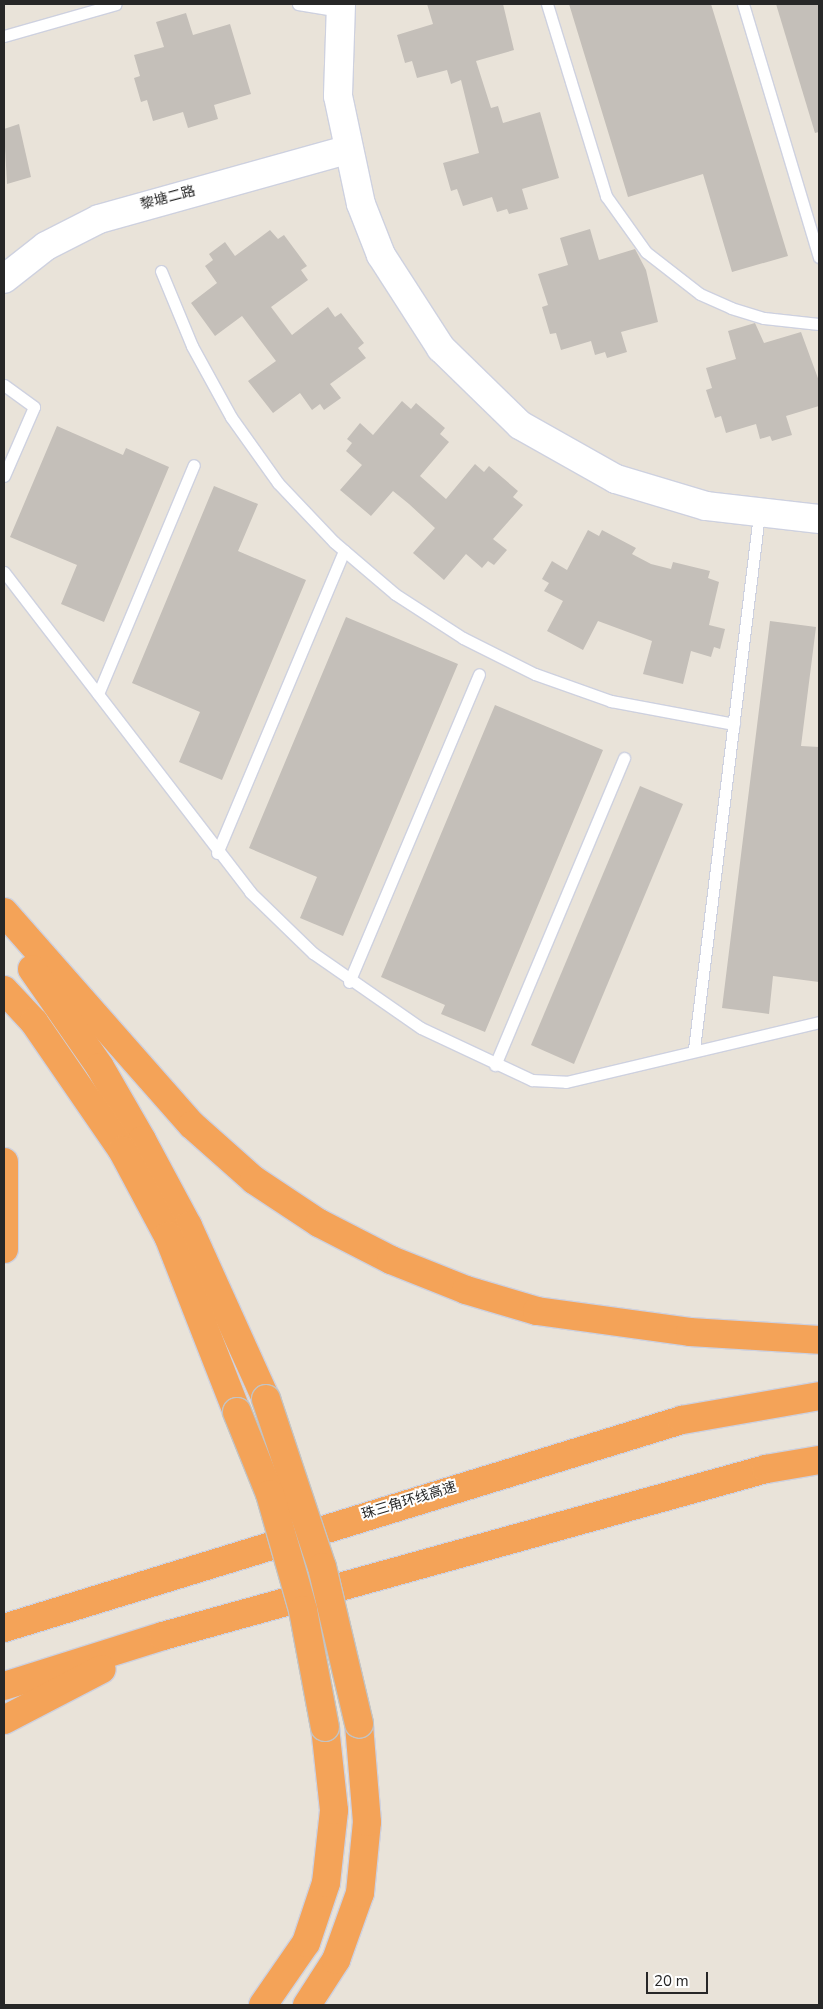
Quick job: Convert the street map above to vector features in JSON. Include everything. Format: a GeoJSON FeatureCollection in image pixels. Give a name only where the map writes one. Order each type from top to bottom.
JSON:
{"type":"FeatureCollection","features":[{"type":"Feature","properties":{"kind":"highway"},"geometry":{"type":"LineString","coordinates":[[4,912],[192,1125],[254,1180],[335,1231],[391,1260],[458,1287],[538,1311],[690,1332],[819,1340]]}},
{"type":"Feature","properties":{"kind":"highway"},"geometry":{"type":"LineString","coordinates":[[4,930],[100,1067],[142,1140],[191,1234],[266,1399],[322,1567],[359,1724],[368,1822],[360,1894],[336,1960],[307,2005]]}},
{"type":"Feature","properties":{"kind":"highway"},"geometry":{"type":"LineString","coordinates":[[4,990],[34,1022],[122,1150],[168,1236],[270,1494],[303,1610],[325,1727],[334,1810],[326,1883],[306,1943],[262,2005]]}},
{"type":"Feature","properties":{"kind":"highway"},"geometry":{"type":"LineString","coordinates":[[4,1162],[4,1249]]}},
{"type":"Feature","properties":{"kind":"highway","name":"珠三角环线高速"},"geometry":{"type":"LineString","coordinates":[[4,1628],[682,1420],[819,1396]]}},
{"type":"Feature","properties":{"kind":"highway"},"geometry":{"type":"LineString","coordinates":[[4,1686],[163,1636],[766,1469],[819,1460]]}},
{"type":"Feature","properties":{"kind":"highway"},"geometry":{"type":"LineString","coordinates":[[4,1720],[163,1636]]}},
{"type":"Feature","properties":{"kind":"street"},"geometry":{"type":"LineString","coordinates":[[341,7],[338,96],[346,150],[381,255],[414,311],[478,389],[520,425],[616,479],[668,498],[759,514],[819,519]]}},
{"type":"Feature","properties":{"kind":"street","name":"黎塘二路"},"geometry":{"type":"LineString","coordinates":[[4,279],[46,246],[99,219],[346,150]]}},
{"type":"Feature","properties":{"kind":"lane"},"geometry":{"type":"LineString","coordinates":[[4,36],[116,4]]}},
{"type":"Feature","properties":{"kind":"lane"},"geometry":{"type":"LineString","coordinates":[[298,4],[341,7]]}},
{"type":"Feature","properties":{"kind":"lane"},"geometry":{"type":"LineString","coordinates":[[546,4],[606,196],[646,252],[700,294],[731,308],[764,318],[819,324]]}},
{"type":"Feature","properties":{"kind":"lane"},"geometry":{"type":"LineString","coordinates":[[743,4],[819,257]]}},
{"type":"Feature","properties":{"kind":"lane"},"geometry":{"type":"LineString","coordinates":[[162,271],[192,346],[231,417],[278,483],[344,551],[395,594],[463,638],[536,674],[610,700],[734,724]]}},
{"type":"Feature","properties":{"kind":"lane"},"geometry":{"type":"LineString","coordinates":[[4,385],[34,407],[4,476]]}},
{"type":"Feature","properties":{"kind":"lane"},"geometry":{"type":"LineString","coordinates":[[98,694],[194,466]]}},
{"type":"Feature","properties":{"kind":"lane"},"geometry":{"type":"LineString","coordinates":[[694,1050],[759,514]]}},
{"type":"Feature","properties":{"kind":"lane"},"geometry":{"type":"LineString","coordinates":[[217,853],[344,551]]}},
{"type":"Feature","properties":{"kind":"lane"},"geometry":{"type":"LineString","coordinates":[[4,572],[217,853],[280,923],[349,982],[421,1028],[495,1065],[532,1080],[566,1082],[694,1050],[819,1022]]}},
{"type":"Feature","properties":{"kind":"lane"},"geometry":{"type":"LineString","coordinates":[[349,982],[479,674]]}},
{"type":"Feature","properties":{"kind":"lane"},"geometry":{"type":"LineString","coordinates":[[495,1065],[624,758]]}},
{"type":"Feature","properties":{"kind":"building"},"geometry":{"type":"Polygon","coordinates":[[[427,4],[503,4],[514,50],[476,61],[491,108],[498,106],[503,123],[540,112],[559,178],[522,189],[528,209],[509,214],[507,209],[497,212],[492,197],[463,206],[457,189],[451,191],[443,163],[479,153],[461,80],[451,84],[447,70],[417,78],[412,61],[405,63],[397,35],[433,24],[427,4]]]}},
{"type":"Feature","properties":{"kind":"building"},"geometry":{"type":"Polygon","coordinates":[[[569,4],[711,4],[788,256],[732,272],[703,174],[628,197],[569,4]]]}},
{"type":"Feature","properties":{"kind":"building"},"geometry":{"type":"Polygon","coordinates":[[[776,4],[819,4],[819,132],[815,133],[776,4]]]}},
{"type":"Feature","properties":{"kind":"building"},"geometry":{"type":"Polygon","coordinates":[[[186,13],[193,35],[230,24],[251,94],[214,105],[218,119],[188,128],[183,112],[153,121],[147,100],[141,102],[134,78],[140,76],[134,55],[164,47],[156,22],[186,13]]]}},
{"type":"Feature","properties":{"kind":"building"},"geometry":{"type":"Polygon","coordinates":[[[19,124],[31,177],[7,184],[4,129],[19,124]]]}},
{"type":"Feature","properties":{"kind":"building"},"geometry":{"type":"Polygon","coordinates":[[[590,229],[599,260],[635,249],[646,270],[658,322],[621,332],[627,352],[607,358],[605,352],[595,355],[591,341],[561,350],[556,333],[550,334],[542,307],[548,305],[538,274],[568,265],[560,238],[590,229]]]}},
{"type":"Feature","properties":{"kind":"building"},"geometry":{"type":"Polygon","coordinates":[[[270,230],[278,239],[284,235],[307,266],[301,270],[308,280],[271,307],[292,335],[328,307],[335,317],[341,313],[364,343],[358,348],[366,358],[330,384],[341,398],[324,410],[320,404],[312,410],[300,393],[273,413],[248,381],[276,361],[242,316],[215,336],[191,303],[217,283],[205,266],[213,260],[209,254],[225,242],[235,256],[270,230]]]}},
{"type":"Feature","properties":{"kind":"building"},"geometry":{"type":"Polygon","coordinates":[[[755,323],[764,343],[801,332],[819,381],[819,406],[786,416],[792,435],[772,441],[770,436],[760,439],[756,424],[726,433],[721,416],[715,418],[706,390],[712,388],[706,368],[736,359],[728,331],[755,323]]]}},
{"type":"Feature","properties":{"kind":"building"},"geometry":{"type":"Polygon","coordinates":[[[402,401],[411,409],[416,403],[445,428],[440,434],[449,442],[420,476],[446,499],[475,464],[484,472],[489,466],[518,491],[513,497],[523,505],[493,539],[507,550],[494,565],[488,561],[482,568],[466,554],[444,580],[413,553],[435,528],[409,504],[393,491],[371,516],[340,490],[362,465],[346,451],[352,443],[347,439],[360,423],[373,435],[402,401]]]}},
{"type":"Feature","properties":{"kind":"building"},"geometry":{"type":"Polygon","coordinates":[[[57,426],[123,455],[126,448],[169,467],[104,622],[61,604],[77,565],[10,537],[57,426]]]}},
{"type":"Feature","properties":{"kind":"building"},"geometry":{"type":"Polygon","coordinates":[[[214,486],[258,504],[238,551],[306,580],[222,780],[179,762],[200,712],[132,683],[214,486]]]}},
{"type":"Feature","properties":{"kind":"building"},"geometry":{"type":"Polygon","coordinates":[[[588,530],[599,536],[602,530],[636,548],[632,554],[651,564],[671,569],[673,562],[710,571],[708,578],[719,582],[709,625],[725,629],[720,649],[714,647],[711,657],[691,651],[683,684],[643,674],[652,641],[598,621],[583,650],[547,631],[563,601],[544,591],[549,583],[542,579],[552,561],[567,570],[588,530]]]}},
{"type":"Feature","properties":{"kind":"building"},"geometry":{"type":"Polygon","coordinates":[[[346,617],[458,664],[343,936],[300,918],[317,877],[249,848],[346,617]]]}},
{"type":"Feature","properties":{"kind":"building"},"geometry":{"type":"Polygon","coordinates":[[[770,621],[816,627],[801,746],[819,747],[819,982],[773,976],[769,1014],[722,1008],[770,621]]]}},
{"type":"Feature","properties":{"kind":"building"},"geometry":{"type":"Polygon","coordinates":[[[495,705],[603,750],[485,1032],[441,1014],[445,1005],[381,977],[495,705]]]}},
{"type":"Feature","properties":{"kind":"building"},"geometry":{"type":"Polygon","coordinates":[[[640,786],[683,804],[574,1064],[531,1045],[640,786]]]}}]}
